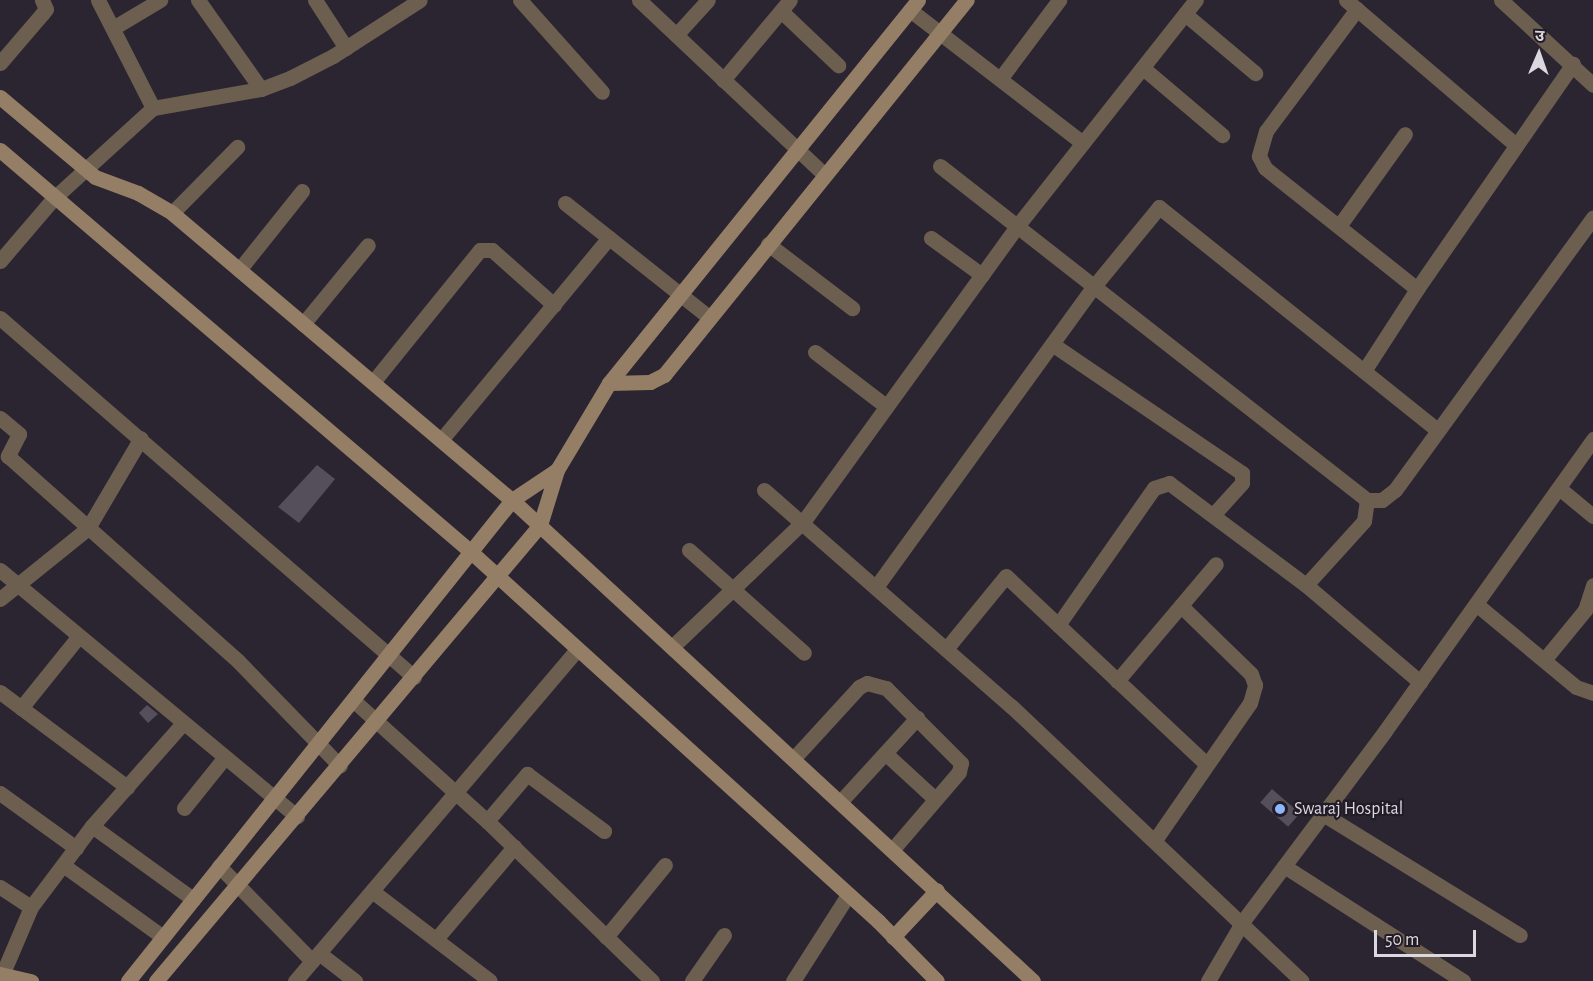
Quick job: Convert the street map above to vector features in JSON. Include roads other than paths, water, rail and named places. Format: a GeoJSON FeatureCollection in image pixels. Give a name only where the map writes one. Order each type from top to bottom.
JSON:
{"type":"FeatureCollection","features":[{"type":"Feature","properties":{"kind":"street"},"geometry":{"type":"LineString","coordinates":[[0,63],[46,9],[42,0]]}},
{"type":"Feature","properties":{"kind":"street"},"geometry":{"type":"LineString","coordinates":[[98,0],[153,108]]}},
{"type":"Feature","properties":{"kind":"street"},"geometry":{"type":"LineString","coordinates":[[112,28],[160,0]]}},
{"type":"Feature","properties":{"kind":"street"},"geometry":{"type":"LineString","coordinates":[[198,0],[261,89]]}},
{"type":"Feature","properties":{"kind":"street"},"geometry":{"type":"LineString","coordinates":[[316,0],[346,48]]}},
{"type":"Feature","properties":{"kind":"street"},"geometry":{"type":"LineString","coordinates":[[0,261],[54,198],[153,108],[261,89],[346,48],[420,0]]}},
{"type":"Feature","properties":{"kind":"street"},"geometry":{"type":"LineString","coordinates":[[520,0],[602,92]]}},
{"type":"Feature","properties":{"kind":"street"},"geometry":{"type":"LineString","coordinates":[[639,0],[825,175]]}},
{"type":"Feature","properties":{"kind":"street"},"geometry":{"type":"LineString","coordinates":[[676,35],[708,0]]}},
{"type":"Feature","properties":{"kind":"street"},"geometry":{"type":"LineString","coordinates":[[609,382],[635,384],[664,375],[967,0]]}},
{"type":"Feature","properties":{"kind":"street"},"geometry":{"type":"LineString","coordinates":[[1000,79],[1059,0]]}},
{"type":"Feature","properties":{"kind":"street"},"geometry":{"type":"LineString","coordinates":[[672,647],[803,522],[1018,225],[1196,0]]}},
{"type":"Feature","properties":{"kind":"street"},"geometry":{"type":"LineString","coordinates":[[1501,0],[1573,64],[1593,85]]}},
{"type":"Feature","properties":{"kind":"street"},"geometry":{"type":"LineString","coordinates":[[723,80],[785,5],[838,65]]}},
{"type":"Feature","properties":{"kind":"street"},"geometry":{"type":"LineString","coordinates":[[156,981],[240,885],[540,525],[557,470],[609,382],[914,5],[940,33],[1083,143]]}},
{"type":"Feature","properties":{"kind":"street"},"geometry":{"type":"LineString","coordinates":[[1417,289],[1265,168],[1259,156],[1266,131],[1351,5],[1516,145]]}},
{"type":"Feature","properties":{"kind":"street"},"geometry":{"type":"LineString","coordinates":[[1185,14],[1255,73]]}},
{"type":"Feature","properties":{"kind":"street"},"geometry":{"type":"LineString","coordinates":[[1365,371],[1417,289],[1573,64]]}},
{"type":"Feature","properties":{"kind":"street"},"geometry":{"type":"LineString","coordinates":[[1143,68],[1222,135]]}},
{"type":"Feature","properties":{"kind":"street"},"geometry":{"type":"LineString","coordinates":[[0,97],[95,177],[138,193],[172,213],[512,500],[938,890],[1033,981]]}},
{"type":"Feature","properties":{"kind":"street"},"geometry":{"type":"LineString","coordinates":[[1339,226],[1405,134]]}},
{"type":"Feature","properties":{"kind":"street"},"geometry":{"type":"LineString","coordinates":[[172,213],[237,147]]}},
{"type":"Feature","properties":{"kind":"street"},"geometry":{"type":"LineString","coordinates":[[0,150],[470,551],[848,895],[937,981]]}},
{"type":"Feature","properties":{"kind":"street"},"geometry":{"type":"LineString","coordinates":[[940,166],[1367,500],[1382,500],[1395,490],[1593,217]]}},
{"type":"Feature","properties":{"kind":"street"},"geometry":{"type":"LineString","coordinates":[[239,270],[302,191]]}},
{"type":"Feature","properties":{"kind":"street"},"geometry":{"type":"LineString","coordinates":[[565,202],[709,317]]}},
{"type":"Feature","properties":{"kind":"street"},"geometry":{"type":"LineString","coordinates":[[876,587],[1095,285],[1159,207],[1437,430]]}},
{"type":"Feature","properties":{"kind":"street"},"geometry":{"type":"LineString","coordinates":[[441,440],[609,238]]}},
{"type":"Feature","properties":{"kind":"street"},"geometry":{"type":"LineString","coordinates":[[931,238],[982,275]]}},
{"type":"Feature","properties":{"kind":"street"},"geometry":{"type":"LineString","coordinates":[[768,244],[852,308]]}},
{"type":"Feature","properties":{"kind":"street"},"geometry":{"type":"LineString","coordinates":[[303,324],[368,245]]}},
{"type":"Feature","properties":{"kind":"street"},"geometry":{"type":"LineString","coordinates":[[373,382],[480,250],[492,250],[554,304]]}},
{"type":"Feature","properties":{"kind":"street"},"geometry":{"type":"LineString","coordinates":[[0,318],[414,677]]}},
{"type":"Feature","properties":{"kind":"street"},"geometry":{"type":"LineString","coordinates":[[1052,345],[1242,473],[1242,483],[1213,515]]}},
{"type":"Feature","properties":{"kind":"street"},"geometry":{"type":"LineString","coordinates":[[815,352],[886,406]]}},
{"type":"Feature","properties":{"kind":"street"},"geometry":{"type":"LineString","coordinates":[[0,417],[20,434],[4,460],[88,528],[238,661],[340,766]]}},
{"type":"Feature","properties":{"kind":"street"},"geometry":{"type":"LineString","coordinates":[[0,599],[88,528],[141,438]]}},
{"type":"Feature","properties":{"kind":"street"},"geometry":{"type":"LineString","coordinates":[[1208,981],[1243,921],[1420,682],[1593,439]]}},
{"type":"Feature","properties":{"kind":"street"},"geometry":{"type":"LineString","coordinates":[[128,981],[512,500],[557,470]]}},
{"type":"Feature","properties":{"kind":"street"},"geometry":{"type":"LineString","coordinates":[[1058,625],[1159,484],[1169,483],[1306,585],[1420,682]]}},
{"type":"Feature","properties":{"kind":"street"},"geometry":{"type":"LineString","coordinates":[[1559,488],[1593,516]]}},
{"type":"Feature","properties":{"kind":"street"},"geometry":{"type":"LineString","coordinates":[[764,490],[946,649],[1243,921],[1302,981]]}},
{"type":"Feature","properties":{"kind":"street"},"geometry":{"type":"LineString","coordinates":[[1306,585],[1364,521],[1367,500]]}},
{"type":"Feature","properties":{"kind":"street"},"geometry":{"type":"LineString","coordinates":[[689,550],[804,653]]}},
{"type":"Feature","properties":{"kind":"street"},"geometry":{"type":"LineString","coordinates":[[1117,681],[1216,564]]}},
{"type":"Feature","properties":{"kind":"street"},"geometry":{"type":"LineString","coordinates":[[0,570],[16,586],[297,817]]}},
{"type":"Feature","properties":{"kind":"street"},"geometry":{"type":"LineString","coordinates":[[946,649],[1006,576],[1206,765]]}},
{"type":"Feature","properties":{"kind":"street"},"geometry":{"type":"LineString","coordinates":[[1544,660],[1584,610],[1593,585]]}},
{"type":"Feature","properties":{"kind":"street"},"geometry":{"type":"LineString","coordinates":[[1476,604],[1576,687],[1593,693]]}},
{"type":"Feature","properties":{"kind":"street"},"geometry":{"type":"LineString","coordinates":[[1155,840],[1250,703],[1255,685],[1251,674],[1181,606]]}},
{"type":"Feature","properties":{"kind":"street"},"geometry":{"type":"LineString","coordinates":[[21,708],[78,636]]}},
{"type":"Feature","properties":{"kind":"street"},"geometry":{"type":"LineString","coordinates":[[295,981],[578,649]]}},
{"type":"Feature","properties":{"kind":"street"},"geometry":{"type":"LineString","coordinates":[[794,758],[867,683],[886,688],[961,763],[935,799],[892,849]]}},
{"type":"Feature","properties":{"kind":"street"},"geometry":{"type":"LineString","coordinates":[[0,692],[127,787]]}},
{"type":"Feature","properties":{"kind":"street"},"geometry":{"type":"LineString","coordinates":[[353,700],[378,720],[487,821],[652,981]]}},
{"type":"Feature","properties":{"kind":"street"},"geometry":{"type":"LineString","coordinates":[[840,801],[917,718]]}},
{"type":"Feature","properties":{"kind":"street"},"geometry":{"type":"LineString","coordinates":[[31,981],[1,974],[31,907],[92,826],[183,723]]}},
{"type":"Feature","properties":{"kind":"street"},"geometry":{"type":"LineString","coordinates":[[885,753],[935,799]]}},
{"type":"Feature","properties":{"kind":"street"},"geometry":{"type":"LineString","coordinates":[[184,808],[225,757]]}},
{"type":"Feature","properties":{"kind":"street"},"geometry":{"type":"LineString","coordinates":[[487,821],[527,774],[604,831]]}},
{"type":"Feature","properties":{"kind":"street"},"geometry":{"type":"LineString","coordinates":[[0,794],[76,848]]}},
{"type":"Feature","properties":{"kind":"street"},"geometry":{"type":"LineString","coordinates":[[1323,814],[1520,935]]}},
{"type":"Feature","properties":{"kind":"street"},"geometry":{"type":"LineString","coordinates":[[92,826],[193,899]]}},
{"type":"Feature","properties":{"kind":"street"},"geometry":{"type":"LineString","coordinates":[[436,939],[514,847]]}},
{"type":"Feature","properties":{"kind":"street"},"geometry":{"type":"LineString","coordinates":[[63,865],[162,937]]}},
{"type":"Feature","properties":{"kind":"street"},"geometry":{"type":"LineString","coordinates":[[606,937],[665,865]]}},
{"type":"Feature","properties":{"kind":"street"},"geometry":{"type":"LineString","coordinates":[[1284,866],[1460,980]]}},
{"type":"Feature","properties":{"kind":"street"},"geometry":{"type":"LineString","coordinates":[[219,867],[316,957],[355,981]]}},
{"type":"Feature","properties":{"kind":"street"},"geometry":{"type":"LineString","coordinates":[[0,887],[31,907]]}},
{"type":"Feature","properties":{"kind":"street"},"geometry":{"type":"LineString","coordinates":[[893,937],[938,890]]}},
{"type":"Feature","properties":{"kind":"street"},"geometry":{"type":"LineString","coordinates":[[372,891],[490,981]]}},
{"type":"Feature","properties":{"kind":"street"},"geometry":{"type":"LineString","coordinates":[[793,981],[848,895]]}},
{"type":"Feature","properties":{"kind":"street"},"geometry":{"type":"LineString","coordinates":[[692,981],[724,934]]}},
{"type":"Feature","properties":{"kind":"place","name":"Swaraj Hospital"},"geometry":{"type":"Point","coordinates":[1280,809]}}]}
